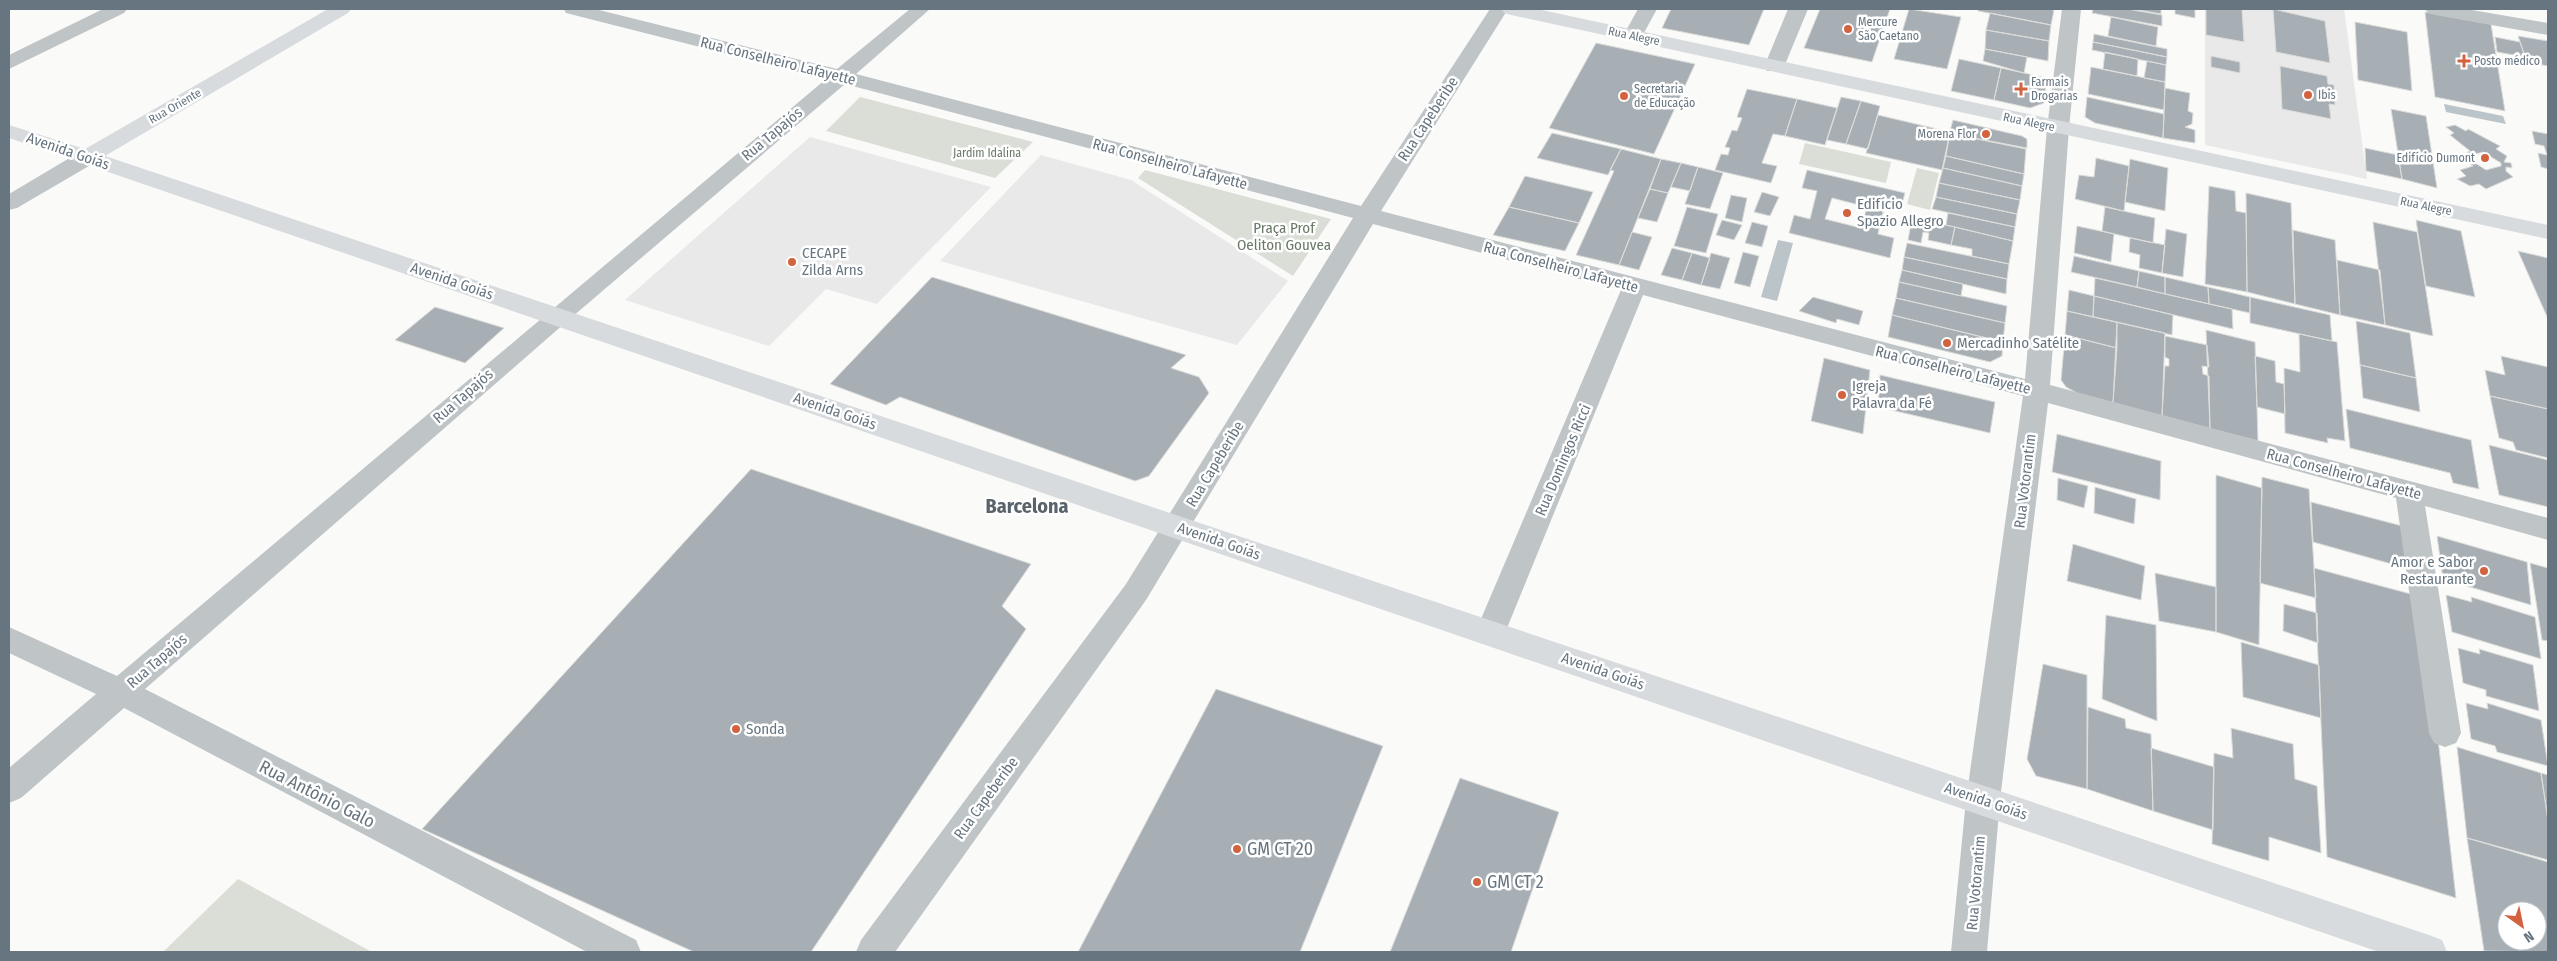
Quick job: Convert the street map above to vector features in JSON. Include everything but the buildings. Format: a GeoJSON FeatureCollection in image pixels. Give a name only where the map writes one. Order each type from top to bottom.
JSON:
{"type":"FeatureCollection","features":[{"type":"Feature","properties":{"kind":"main road","name":"Rua Oriente"},"geometry":{"type":"LineString","coordinates":[[86,158],[341,9]]}},
{"type":"Feature","properties":{"kind":"main road","name":"Rua Alegre"},"geometry":{"type":"LineString","coordinates":[[1512,9],[2548,232]]}},
{"type":"Feature","properties":{"kind":"main road","name":"Avenida Goiás"},"geometry":{"type":"LineString","coordinates":[[9,131],[2429,952]]}},
{"type":"Feature","properties":{"kind":"street"},"geometry":{"type":"LineString","coordinates":[[9,63],[117,9]]}},
{"type":"Feature","properties":{"kind":"street","name":"Rua Conselheiro Lafayette"},"geometry":{"type":"LineString","coordinates":[[574,9],[840,76],[1366,216],[2037,391],[2548,529]]}},
{"type":"Feature","properties":{"kind":"street","name":"Rua Tapajós"},"geometry":{"type":"LineString","coordinates":[[9,788],[556,317],[840,76],[922,9]]}},
{"type":"Feature","properties":{"kind":"street","name":"Rua Capeberibe"},"geometry":{"type":"LineString","coordinates":[[874,952],[1136,592],[1366,216],[1499,9]]}},
{"type":"Feature","properties":{"kind":"street"},"geometry":{"type":"LineString","coordinates":[[1633,36],[1647,9]]}},
{"type":"Feature","properties":{"kind":"street"},"geometry":{"type":"LineString","coordinates":[[1774,66],[1798,9]]}},
{"type":"Feature","properties":{"kind":"street","name":"Rua Votorantim"},"geometry":{"type":"LineString","coordinates":[[1969,952],[1984,800],[2037,391],[2058,128],[2072,9]]}},
{"type":"Feature","properties":{"kind":"street"},"geometry":{"type":"LineString","coordinates":[[2435,9],[2548,29]]}},
{"type":"Feature","properties":{"kind":"street","name":"Rua Oriente"},"geometry":{"type":"LineString","coordinates":[[9,203],[86,158]]}},
{"type":"Feature","properties":{"kind":"street","name":"Rua Domingos Ricci"},"geometry":{"type":"LineString","coordinates":[[1490,633],[1635,286]]}},
{"type":"Feature","properties":{"kind":"street"},"geometry":{"type":"LineString","coordinates":[[2409,491],[2445,733]]}},
{"type":"Feature","properties":{"kind":"street","name":"Rua Antônio Galo"},"geometry":{"type":"LineString","coordinates":[[9,638],[121,692],[623,952]]}},
{"type":"Feature","properties":{"kind":"shaded area"},"geometry":{"type":"Polygon","coordinates":[[[2205,9],[2344,9],[2367,179],[2205,145],[2205,9]]]}},
{"type":"Feature","properties":{"kind":"shaded area"},"geometry":{"type":"Polygon","coordinates":[[[2444,104],[2503,116],[2506,124],[2446,112],[2444,104]]]}},
{"type":"Feature","properties":{"kind":"shaded area","name":"CECAPE Zilda Arns"},"geometry":{"type":"Polygon","coordinates":[[[810,137],[991,187],[877,304],[826,289],[769,346],[625,300],[810,137]]]}},
{"type":"Feature","properties":{"kind":"shaded area"},"geometry":{"type":"Polygon","coordinates":[[[1041,155],[1131,180],[1288,281],[1237,345],[940,261],[1041,155]]]}},
{"type":"Feature","properties":{"kind":"shaded area"},"geometry":{"type":"Polygon","coordinates":[[[1778,240],[1793,243],[1777,301],[1761,297],[1778,240]]]}},
{"type":"Feature","properties":{"kind":"green space","name":"Jardim Idalina"},"geometry":{"type":"Polygon","coordinates":[[[860,97],[1033,142],[995,178],[826,131],[860,97]]]}},
{"type":"Feature","properties":{"kind":"green space"},"geometry":{"type":"Polygon","coordinates":[[[1805,143],[1891,162],[1886,183],[1799,164],[1805,143]]]}},
{"type":"Feature","properties":{"kind":"green space"},"geometry":{"type":"Polygon","coordinates":[[[1917,168],[1939,173],[1930,210],[1907,204],[1917,168]]]}},
{"type":"Feature","properties":{"kind":"green space","name":"Praça Prof Oeliton Gouvea"},"geometry":{"type":"Polygon","coordinates":[[[1145,170],[1331,219],[1293,276],[1138,178],[1145,170]]]}},
{"type":"Feature","properties":{"kind":"green space"},"geometry":{"type":"Polygon","coordinates":[[[238,879],[372,952],[163,952],[238,879]]]}},
{"type":"Feature","properties":{"kind":"place","name":"Mercure São Caetano"},"geometry":{"type":"Point","coordinates":[1848,29]}},
{"type":"Feature","properties":{"kind":"place","name":"Posto médico"},"geometry":{"type":"Point","coordinates":[2464,61]}},
{"type":"Feature","properties":{"kind":"place","name":"Farmais Drogarias"},"geometry":{"type":"Point","coordinates":[2021,89]}},
{"type":"Feature","properties":{"kind":"place","name":"Ibis"},"geometry":{"type":"Point","coordinates":[2308,95]}},
{"type":"Feature","properties":{"kind":"place","name":"Secretaria de Educação"},"geometry":{"type":"Point","coordinates":[1624,96]}},
{"type":"Feature","properties":{"kind":"place","name":"Morena Flor"},"geometry":{"type":"Point","coordinates":[1986,134]}},
{"type":"Feature","properties":{"kind":"place","name":"Edifício Dumont"},"geometry":{"type":"Point","coordinates":[2485,158]}},
{"type":"Feature","properties":{"kind":"place","name":"Edifício Spazio Allegro"},"geometry":{"type":"Point","coordinates":[1847,213]}},
{"type":"Feature","properties":{"kind":"place","name":"CECAPE Zilda Arns"},"geometry":{"type":"Point","coordinates":[792,262]}},
{"type":"Feature","properties":{"kind":"place","name":"Mercadinho Satélite"},"geometry":{"type":"Point","coordinates":[1947,343]}},
{"type":"Feature","properties":{"kind":"place","name":"Igreja Palavra da Fé"},"geometry":{"type":"Point","coordinates":[1842,395]}},
{"type":"Feature","properties":{"kind":"place","name":"Amor e Sabor Restaurante"},"geometry":{"type":"Point","coordinates":[2484,571]}},
{"type":"Feature","properties":{"kind":"place","name":"Sonda"},"geometry":{"type":"Point","coordinates":[736,729]}},
{"type":"Feature","properties":{"kind":"place","name":"GM CT 20"},"geometry":{"type":"Point","coordinates":[1237,849]}},
{"type":"Feature","properties":{"kind":"place","name":"GM CT 2"},"geometry":{"type":"Point","coordinates":[1477,882]}},
{"type":"Feature","properties":{"kind":"district","name":"Barcelona"},"geometry":{"type":"Point","coordinates":[1027,506]}}]}
